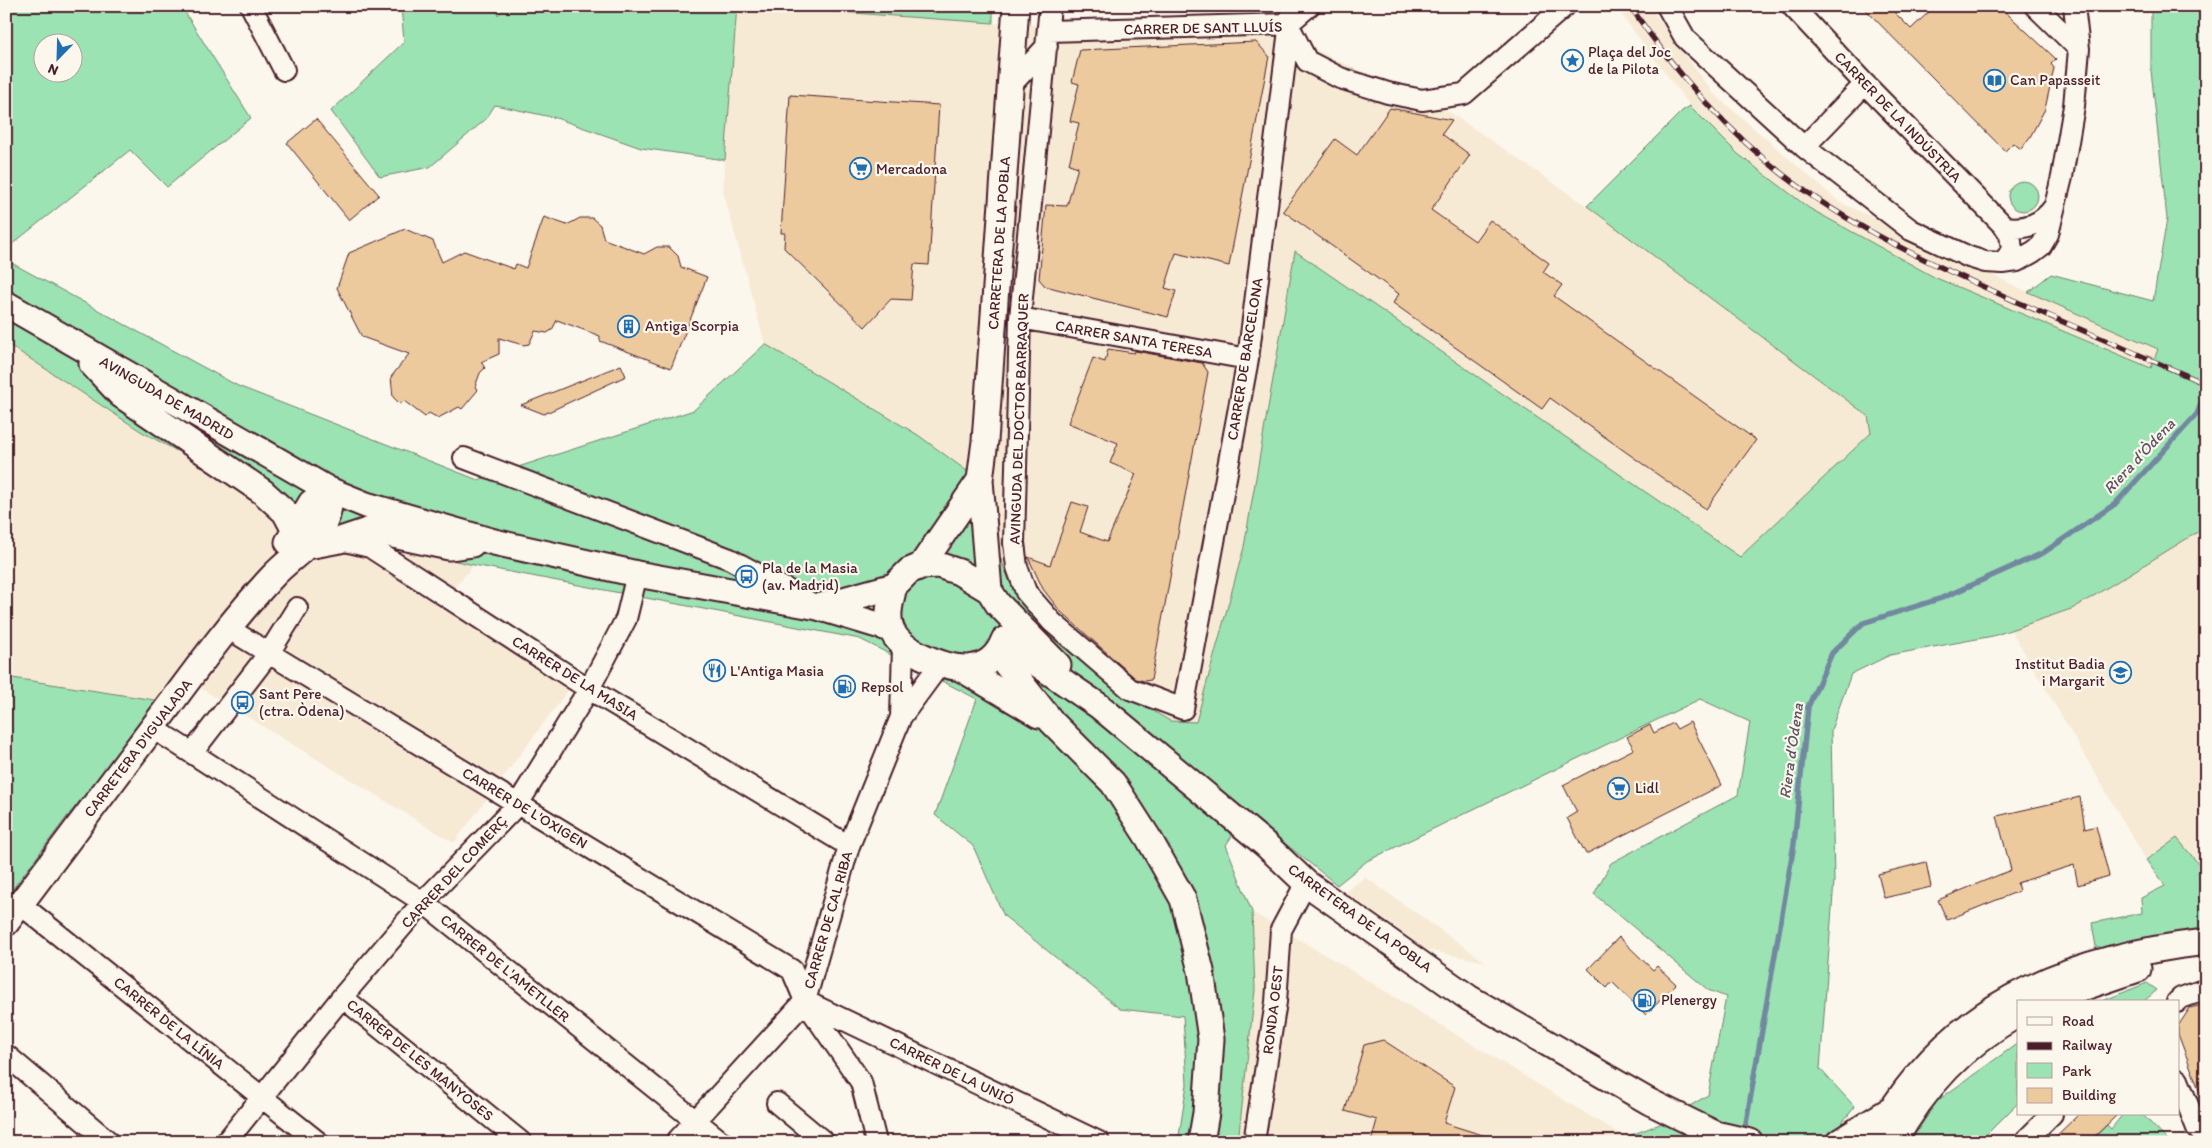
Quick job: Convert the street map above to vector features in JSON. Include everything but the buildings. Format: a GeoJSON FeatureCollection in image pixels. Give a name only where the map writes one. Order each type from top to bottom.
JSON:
{"type":"FeatureCollection","features":[{"type":"Feature","properties":{"kind":"street"},"geometry":{"type":"LineString","coordinates":[[251,6],[284,70]]}},
{"type":"Feature","properties":{"kind":"street","name":"CARRETERA DE LA POBLA"},"geometry":{"type":"LineString","coordinates":[[993,597],[980,480],[985,441],[1016,6]]}},
{"type":"Feature","properties":{"kind":"street","name":"AVINGUDA DEL DOCTOR BARRAQUER"},"geometry":{"type":"LineString","coordinates":[[1050,6],[1020,318],[1014,543],[1017,567],[1026,592],[1052,622],[1130,689],[1183,709]]}},
{"type":"Feature","properties":{"kind":"street"},"geometry":{"type":"LineString","coordinates":[[1010,86],[1048,39],[1064,6]]}},
{"type":"Feature","properties":{"kind":"street"},"geometry":{"type":"LineString","coordinates":[[1290,15],[1310,6]]}},
{"type":"Feature","properties":{"kind":"street","name":"CARRER DE SANT LLUÍS"},"geometry":{"type":"LineString","coordinates":[[1048,39],[1290,15],[1307,61],[1340,78],[1388,93],[1422,100],[1464,94],[1565,6]]}},
{"type":"Feature","properties":{"kind":"street"},"geometry":{"type":"LineString","coordinates":[[1667,6],[1685,38],[1804,147],[1911,230],[1969,257],[1985,262],[2003,264],[2017,261],[2033,252],[2041,246],[2048,234],[2062,177],[2074,106],[2079,49],[2074,6]]}},
{"type":"Feature","properties":{"kind":"street","name":"CARRER DE LA INDÚSTRIA"},"geometry":{"type":"LineString","coordinates":[[1792,6],[1865,84],[2005,227],[2010,234],[2012,250],[2003,264]]}},
{"type":"Feature","properties":{"kind":"street"},"geometry":{"type":"LineString","coordinates":[[2035,6],[2079,49]]}},
{"type":"Feature","properties":{"kind":"street","name":"CARRER DE BARCELONA"},"geometry":{"type":"LineString","coordinates":[[1183,709],[1248,359],[1290,15]]}},
{"type":"Feature","properties":{"kind":"street"},"geometry":{"type":"LineString","coordinates":[[1804,147],[1865,84]]}},
{"type":"Feature","properties":{"kind":"street"},"geometry":{"type":"LineString","coordinates":[[2005,227],[2029,227],[2043,219],[2054,207]]}},
{"type":"Feature","properties":{"kind":"street","name":"AVINGUDA DE MADRID"},"geometry":{"type":"LineString","coordinates":[[6,304],[329,490],[366,505],[494,542]]}},
{"type":"Feature","properties":{"kind":"street","name":"CARRER SANTA TERESA"},"geometry":{"type":"LineString","coordinates":[[1020,318],[1248,359]]}},
{"type":"Feature","properties":{"kind":"street"},"geometry":{"type":"LineString","coordinates":[[73,344],[121,395],[263,492],[315,537],[370,530],[449,546],[494,542],[637,574],[818,607],[894,586],[909,571],[921,566],[938,565],[959,572],[993,597],[1099,706]]}},
{"type":"Feature","properties":{"kind":"street"},"geometry":{"type":"LineString","coordinates":[[985,441],[1017,447]]}},
{"type":"Feature","properties":{"kind":"street"},"geometry":{"type":"LineString","coordinates":[[464,458],[730,558],[818,607],[897,638],[1052,722]]}},
{"type":"Feature","properties":{"kind":"street","name":"CARRETERA DE LA POBLA"},"geometry":{"type":"LineString","coordinates":[[921,566],[980,480]]}},
{"type":"Feature","properties":{"kind":"street","name":"CARRETERA D'IGUALADA"},"geometry":{"type":"LineString","coordinates":[[13,914],[229,629],[272,576],[315,537],[311,503],[329,490]]}},
{"type":"Feature","properties":{"kind":"street","name":"CARRER DE LA MASIA"},"geometry":{"type":"LineString","coordinates":[[315,537],[370,547],[589,689],[849,846]]}},
{"type":"Feature","properties":{"kind":"street","name":"CARRER DEL COMERÇ"},"geometry":{"type":"LineString","coordinates":[[226,1142],[342,997],[423,902],[518,804],[589,689],[626,620],[637,574]]}},
{"type":"Feature","properties":{"kind":"street"},"geometry":{"type":"LineString","coordinates":[[894,586],[888,609],[897,638]]}},
{"type":"Feature","properties":{"kind":"street"},"geometry":{"type":"LineString","coordinates":[[993,597],[1004,624],[1001,648],[1052,722],[1113,783],[1149,839],[1183,899],[1201,971],[1211,1039],[1206,1113],[1201,1142]]}},
{"type":"Feature","properties":{"kind":"street"},"geometry":{"type":"LineString","coordinates":[[192,753],[269,653],[297,608]]}},
{"type":"Feature","properties":{"kind":"street","name":"CARRER DE L'OXIGEN"},"geometry":{"type":"LineString","coordinates":[[229,629],[792,970],[805,1001],[861,1082],[876,1142]]}},
{"type":"Feature","properties":{"kind":"street","name":"CARRER DE CAL RIBA"},"geometry":{"type":"LineString","coordinates":[[897,638],[901,717]]}},
{"type":"Feature","properties":{"kind":"street"},"geometry":{"type":"LineString","coordinates":[[951,667],[981,665],[1001,648]]}},
{"type":"Feature","properties":{"kind":"street","name":"CARRETERA DE LA POBLA"},"geometry":{"type":"LineString","coordinates":[[1001,648],[1099,706],[1266,845],[1306,882],[1469,998],[1648,1101],[1715,1134],[1750,1142]]}},
{"type":"Feature","properties":{"kind":"street","name":"CARRER DE CAL RIBA"},"geometry":{"type":"LineString","coordinates":[[676,1142],[694,1120],[805,1001],[849,846],[901,717],[951,667]]}},
{"type":"Feature","properties":{"kind":"street","name":"CARRER DE L'AMETLLER"},"geometry":{"type":"LineString","coordinates":[[153,728],[423,902],[722,1142]]}},
{"type":"Feature","properties":{"kind":"street","name":"RONDA OEST"},"geometry":{"type":"LineString","coordinates":[[1254,1142],[1276,1002],[1281,930],[1306,882]]}},
{"type":"Feature","properties":{"kind":"street","name":"CARRER DE LA LÍNIA"},"geometry":{"type":"LineString","coordinates":[[13,914],[262,1097],[318,1142]]}},
{"type":"Feature","properties":{"kind":"street"},"geometry":{"type":"LineString","coordinates":[[1881,1142],[1900,1111],[1917,1074],[1954,1038],[1983,1014],[2026,989],[2094,963],[2166,947],[2206,942]]}},
{"type":"Feature","properties":{"kind":"street"},"geometry":{"type":"LineString","coordinates":[[2046,1000],[2103,979],[2206,949]]}},
{"type":"Feature","properties":{"kind":"street"},"geometry":{"type":"LineString","coordinates":[[2180,1000],[2206,990]]}},
{"type":"Feature","properties":{"kind":"street","name":"CARRER DE LES MANYOSES"},"geometry":{"type":"LineString","coordinates":[[342,997],[520,1142]]}},
{"type":"Feature","properties":{"kind":"street","name":"CARRER DE LA UNIÓ"},"geometry":{"type":"LineString","coordinates":[[805,1001],[1099,1142]]}},
{"type":"Feature","properties":{"kind":"street"},"geometry":{"type":"LineString","coordinates":[[1873,1142],[1900,1111],[1950,1064],[1989,1030],[2017,1015]]}},
{"type":"Feature","properties":{"kind":"street"},"geometry":{"type":"LineString","coordinates":[[6,1055],[109,1142]]}},
{"type":"Feature","properties":{"kind":"street"},"geometry":{"type":"LineString","coordinates":[[2180,1085],[2197,1128],[2206,1138]]}},
{"type":"Feature","properties":{"kind":"street"},"geometry":{"type":"LineString","coordinates":[[777,1103],[824,1142]]}},
{"type":"Feature","properties":{"kind":"street"},"geometry":{"type":"LineString","coordinates":[[1839,1142],[1900,1111]]}},
{"type":"Feature","properties":{"kind":"street"},"geometry":{"type":"LineString","coordinates":[[1894,1142],[1900,1111]]}},
{"type":"Feature","properties":{"kind":"street"},"geometry":{"type":"LineString","coordinates":[[2024,1142],[2050,1116]]}},
{"type":"Feature","properties":{"kind":"shaded area"},"geometry":{"type":"Polygon","coordinates":[[[737,6],[784,6],[810,10],[993,23],[1286,36],[1451,113],[1587,206],[1868,416],[1871,433],[1740,557],[1295,251],[1244,548],[1196,722],[1170,721],[1123,693],[1010,583],[967,470],[918,435],[765,344],[723,191],[737,6]]]}},
{"type":"Feature","properties":{"kind":"shaded area"},"geometry":{"type":"Polygon","coordinates":[[[1615,6],[1649,6],[1713,93],[1838,201],[2028,292],[2158,349],[2151,368],[1934,277],[1809,208],[1738,154],[1690,106],[1615,6]]]}},
{"type":"Feature","properties":{"kind":"shaded area"},"geometry":{"type":"Polygon","coordinates":[[[6,343],[142,432],[384,545],[474,565],[442,602],[570,688],[454,843],[197,686],[161,701],[6,677],[6,343]]]}},
{"type":"Feature","properties":{"kind":"shaded area","name":"Institut Badia i Margarit"},"geometry":{"type":"Polygon","coordinates":[[[2206,527],[2206,873],[2177,838],[2146,860],[2011,630],[2074,608],[2206,527]]]}},
{"type":"Feature","properties":{"kind":"shaded area"},"geometry":{"type":"Polygon","coordinates":[[[1365,877],[1486,962],[1427,950],[1345,892],[1365,877]]]}},
{"type":"Feature","properties":{"kind":"shaded area"},"geometry":{"type":"Polygon","coordinates":[[[1252,912],[1633,1142],[1238,1142],[1255,990],[1252,912]]]}},
{"type":"Feature","properties":{"kind":"green space"},"geometry":{"type":"Polygon","coordinates":[[[6,6],[181,6],[251,118],[167,187],[130,150],[6,249],[6,6]]]}},
{"type":"Feature","properties":{"kind":"green space"},"geometry":{"type":"Polygon","coordinates":[[[401,6],[494,6],[498,15],[507,6],[737,6],[725,160],[641,148],[556,118],[495,105],[486,119],[430,167],[380,177],[331,111],[404,42],[401,6]]]}},
{"type":"Feature","properties":{"kind":"green space"},"geometry":{"type":"Polygon","coordinates":[[[784,6],[993,6],[993,23],[810,10],[784,6]]]}},
{"type":"Feature","properties":{"kind":"green space"},"geometry":{"type":"Polygon","coordinates":[[[2151,6],[2206,6],[2206,527],[2074,608],[1993,636],[1890,655],[1851,674],[1831,730],[1834,881],[1820,1069],[1855,1107],[1843,1121],[1838,1142],[1633,1142],[1626,1137],[1660,1124],[1708,1095],[1726,997],[1708,990],[1594,894],[1611,863],[1738,795],[1750,722],[1700,699],[1367,861],[1337,885],[1247,813],[1226,845],[1252,912],[1255,990],[1238,1142],[1178,1142],[1187,1084],[1183,1016],[1120,1009],[1004,916],[973,846],[935,815],[977,699],[860,639],[474,565],[384,545],[282,508],[142,432],[6,343],[6,260],[238,386],[478,480],[694,410],[765,344],[918,435],[967,471],[1010,583],[1123,693],[1170,721],[1196,722],[1244,547],[1295,251],[1740,557],[1871,433],[1868,416],[1587,206],[1682,111],[1690,106],[1738,154],[1809,208],[1934,277],[2151,368],[2158,349],[2028,292],[2051,274],[2153,301],[2167,219],[2151,70],[2151,6]]]}},
{"type":"Feature","properties":{"kind":"green space"},"geometry":{"type":"Polygon","coordinates":[[[2023,181],[2033,186],[2038,196],[2033,206],[2023,211],[2013,206],[2008,196],[2013,186],[2023,181]]]}},
{"type":"Feature","properties":{"kind":"green space"},"geometry":{"type":"Polygon","coordinates":[[[6,677],[161,701],[66,818],[6,898],[6,677]]]}},
{"type":"Feature","properties":{"kind":"green space"},"geometry":{"type":"Polygon","coordinates":[[[2177,838],[2206,873],[2206,933],[2097,953],[2092,923],[2142,913],[2141,898],[2165,886],[2146,860],[2177,838]]]}},
{"type":"Feature","properties":{"kind":"green space"},"geometry":{"type":"Polygon","coordinates":[[[2147,983],[2157,990],[2145,1000],[2105,1000],[2147,983]]]}},
{"type":"Feature","properties":{"kind":"green space"},"geometry":{"type":"Polygon","coordinates":[[[2017,1044],[2017,1104],[1979,1142],[1910,1142],[1937,1101],[2017,1044]]]}},
{"type":"Feature","properties":{"kind":"green space"},"geometry":{"type":"Polygon","coordinates":[[[2121,1116],[2144,1116],[2169,1142],[2089,1142],[2107,1125],[2111,1129],[2121,1116]]]}},
{"type":"Feature","properties":{"kind":"waterway","name":"Riera d'Òdena"},"geometry":{"type":"LineString","coordinates":[[1744,1135],[1794,844],[1808,707],[1832,653],[1863,623],[1942,598],[2043,553],[2115,504],[2197,414],[2206,392]]}},
{"type":"Feature","properties":{"kind":"railway"},"geometry":{"type":"LineString","coordinates":[[1630,6],[1671,62],[1718,115],[1769,164],[1826,205],[1873,233],[1947,270],[2206,384]]}},
{"type":"Feature","properties":{"kind":"place","name":"Plaça del Joc de la Pilota"},"geometry":{"type":"Point","coordinates":[1572,61]}},
{"type":"Feature","properties":{"kind":"place","name":"Can Papasseit"},"geometry":{"type":"Point","coordinates":[1994,80]}},
{"type":"Feature","properties":{"kind":"place","name":"Mercadona"},"geometry":{"type":"Point","coordinates":[860,169]}},
{"type":"Feature","properties":{"kind":"place","name":"Antiga Scorpia"},"geometry":{"type":"Point","coordinates":[629,326]}},
{"type":"Feature","properties":{"kind":"place","name":"Pla de la Masia (av. Madrid)"},"geometry":{"type":"Point","coordinates":[746,577]}},
{"type":"Feature","properties":{"kind":"place","name":"L'Antiga Masia"},"geometry":{"type":"Point","coordinates":[714,671]}},
{"type":"Feature","properties":{"kind":"place","name":"Institut Badia i Margarit"},"geometry":{"type":"Point","coordinates":[2121,673]}},
{"type":"Feature","properties":{"kind":"place","name":"Repsol"},"geometry":{"type":"Point","coordinates":[845,687]}},
{"type":"Feature","properties":{"kind":"place","name":"Sant Pere (ctra. Òdena)"},"geometry":{"type":"Point","coordinates":[243,703]}},
{"type":"Feature","properties":{"kind":"place","name":"Lidl"},"geometry":{"type":"Point","coordinates":[1619,788]}},
{"type":"Feature","properties":{"kind":"place","name":"Plenergy"},"geometry":{"type":"Point","coordinates":[1645,1000]}}]}
